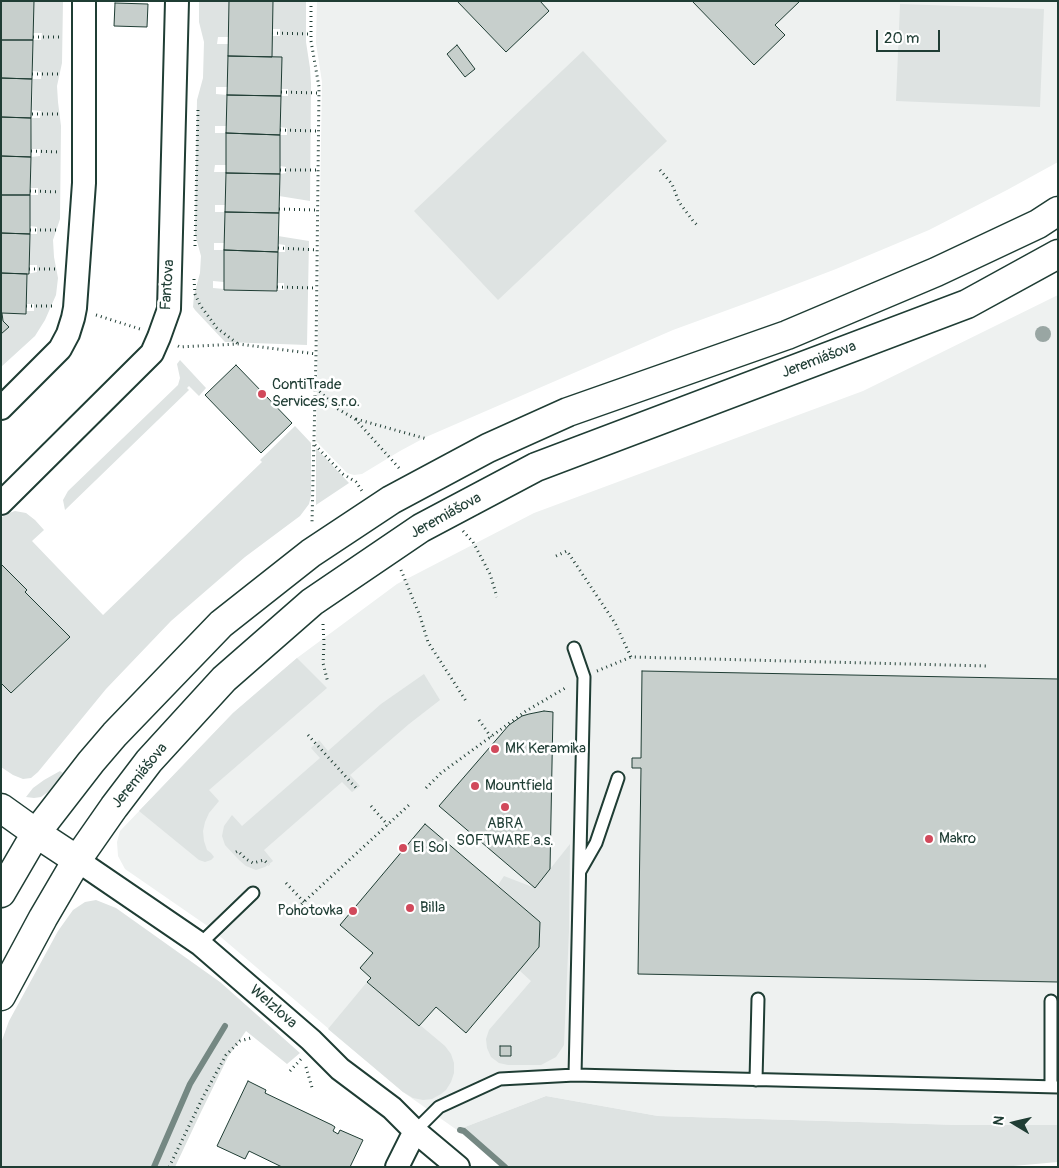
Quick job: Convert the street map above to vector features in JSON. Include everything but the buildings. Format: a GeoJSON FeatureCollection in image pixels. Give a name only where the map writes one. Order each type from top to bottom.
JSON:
{"type":"FeatureCollection","features":[{"type":"Feature","properties":{"kind":"main road"},"geometry":{"type":"LineString","coordinates":[[1,893],[36,833],[79,777],[115,734],[221,624],[312,553],[391,500],[488,448],[568,412],[787,335],[936,272],[1038,224],[1058,210]]}},
{"type":"Feature","properties":{"kind":"main road","name":"Jeremiášova"},"geometry":{"type":"LineString","coordinates":[[1,996],[77,860],[149,760],[224,678],[312,602],[421,528],[536,467],[966,304],[1058,254]]}},
{"type":"Feature","properties":{"kind":"main road"},"geometry":{"type":"LineString","coordinates":[[1,808],[77,860]]}},
{"type":"Feature","properties":{"kind":"street"},"geometry":{"type":"LineString","coordinates":[[1,408],[60,349],[68,334],[73,318],[84,183],[84,1]]}},
{"type":"Feature","properties":{"kind":"street","name":"Fantova"},"geometry":{"type":"LineString","coordinates":[[1,502],[152,353],[169,308],[177,1]]}},
{"type":"Feature","properties":{"kind":"street","name":"Welzlova"},"geometry":{"type":"LineString","coordinates":[[77,860],[200,944],[304,1034],[340,1069],[392,1108],[458,1167]]}},
{"type":"Feature","properties":{"kind":"street"},"geometry":{"type":"LineString","coordinates":[[397,1167],[415,1130]]}},
{"type":"Feature","properties":{"kind":"lane"},"geometry":{"type":"LineString","coordinates":[[574,648],[584,677],[575,1075]]}},
{"type":"Feature","properties":{"kind":"lane"},"geometry":{"type":"LineString","coordinates":[[579,873],[596,842],[618,778]]}},
{"type":"Feature","properties":{"kind":"lane"},"geometry":{"type":"LineString","coordinates":[[200,944],[253,893]]}},
{"type":"Feature","properties":{"kind":"lane"},"geometry":{"type":"LineString","coordinates":[[756,1080],[758,998]]}},
{"type":"Feature","properties":{"kind":"lane"},"geometry":{"type":"LineString","coordinates":[[415,1130],[439,1107],[500,1079],[575,1075],[1055,1087],[1051,1001]]}},
{"type":"Feature","properties":{"kind":"path"},"geometry":{"type":"LineString","coordinates":[[311,1],[311,41],[319,87],[316,387],[312,510]]}},
{"type":"Feature","properties":{"kind":"path"},"geometry":{"type":"LineString","coordinates":[[272,33],[311,34]]}},
{"type":"Feature","properties":{"kind":"path"},"geometry":{"type":"LineString","coordinates":[[33,37],[60,37]]}},
{"type":"Feature","properties":{"kind":"path"},"geometry":{"type":"LineString","coordinates":[[32,74],[60,74]]}},
{"type":"Feature","properties":{"kind":"path"},"geometry":{"type":"LineString","coordinates":[[281,92],[319,93]]}},
{"type":"Feature","properties":{"kind":"path"},"geometry":{"type":"LineString","coordinates":[[194,252],[198,106]]}},
{"type":"Feature","properties":{"kind":"path"},"geometry":{"type":"LineString","coordinates":[[32,114],[60,114]]}},
{"type":"Feature","properties":{"kind":"path"},"geometry":{"type":"LineString","coordinates":[[280,130],[318,131]]}},
{"type":"Feature","properties":{"kind":"path"},"geometry":{"type":"LineString","coordinates":[[31,151],[60,152]]}},
{"type":"Feature","properties":{"kind":"path"},"geometry":{"type":"LineString","coordinates":[[280,170],[318,170]]}},
{"type":"Feature","properties":{"kind":"path"},"geometry":{"type":"LineString","coordinates":[[660,170],[672,184],[679,202],[699,227]]}},
{"type":"Feature","properties":{"kind":"path"},"geometry":{"type":"LineString","coordinates":[[30,191],[60,192]]}},
{"type":"Feature","properties":{"kind":"path"},"geometry":{"type":"LineString","coordinates":[[279,209],[318,210]]}},
{"type":"Feature","properties":{"kind":"path"},"geometry":{"type":"LineString","coordinates":[[30,230],[59,230]]}},
{"type":"Feature","properties":{"kind":"path"},"geometry":{"type":"LineString","coordinates":[[278,248],[318,250]]}},
{"type":"Feature","properties":{"kind":"path"},"geometry":{"type":"LineString","coordinates":[[29,269],[62,268]]}},
{"type":"Feature","properties":{"kind":"path"},"geometry":{"type":"LineString","coordinates":[[194,272],[195,294],[200,305],[218,328],[238,344]]}},
{"type":"Feature","properties":{"kind":"path"},"geometry":{"type":"LineString","coordinates":[[277,286],[317,288]]}},
{"type":"Feature","properties":{"kind":"path"},"geometry":{"type":"LineString","coordinates":[[26,306],[57,306]]}},
{"type":"Feature","properties":{"kind":"path"},"geometry":{"type":"LineString","coordinates":[[316,387],[338,409],[355,419],[427,439]]}},
{"type":"Feature","properties":{"kind":"path"},"geometry":{"type":"LineString","coordinates":[[355,419],[403,472]]}},
{"type":"Feature","properties":{"kind":"path"},"geometry":{"type":"LineString","coordinates":[[315,444],[343,474],[356,482]]}},
{"type":"Feature","properties":{"kind":"path"},"geometry":{"type":"LineString","coordinates":[[462,531],[473,542],[490,574],[497,597]]}},
{"type":"Feature","properties":{"kind":"path"},"geometry":{"type":"LineString","coordinates":[[556,556],[567,551],[614,623],[631,657]]}},
{"type":"Feature","properties":{"kind":"path"},"geometry":{"type":"LineString","coordinates":[[400,568],[420,616],[428,642],[466,701]]}},
{"type":"Feature","properties":{"kind":"path"},"geometry":{"type":"LineString","coordinates":[[323,624],[323,663],[328,683]]}},
{"type":"Feature","properties":{"kind":"path"},"geometry":{"type":"LineString","coordinates":[[426,788],[441,773],[526,711],[584,677],[631,657],[987,666]]}},
{"type":"Feature","properties":{"kind":"path"},"geometry":{"type":"LineString","coordinates":[[479,720],[491,737]]}},
{"type":"Feature","properties":{"kind":"path"},"geometry":{"type":"LineString","coordinates":[[308,736],[357,789]]}},
{"type":"Feature","properties":{"kind":"path"},"geometry":{"type":"LineString","coordinates":[[294,911],[410,804]]}},
{"type":"Feature","properties":{"kind":"path"},"geometry":{"type":"LineString","coordinates":[[371,806],[388,825]]}},
{"type":"Feature","properties":{"kind":"path"},"geometry":{"type":"LineString","coordinates":[[236,852],[238,851],[253,863],[264,860],[269,865]]}},
{"type":"Feature","properties":{"kind":"path"},"geometry":{"type":"LineString","coordinates":[[286,883],[304,902]]}},
{"type":"Feature","properties":{"kind":"path"},"geometry":{"type":"LineString","coordinates":[[169,1167],[202,1097],[226,1055],[240,1041],[251,1038]]}},
{"type":"Feature","properties":{"kind":"path"},"geometry":{"type":"LineString","coordinates":[[290,1071],[303,1056],[313,1091]]}},
{"type":"Feature","properties":{"kind":"shaded area"},"geometry":{"type":"Polygon","coordinates":[[[31,1],[63,1],[62,63],[57,86],[61,126],[60,219],[53,240],[58,278],[56,295],[45,320],[35,336],[1,367],[1,334],[8,327],[3,321],[3,313],[34,311],[34,304],[26,304],[27,274],[37,272],[37,265],[29,265],[30,234],[37,234],[37,227],[30,226],[30,195],[38,195],[38,188],[31,188],[31,157],[40,156],[40,149],[31,149],[32,118],[40,118],[41,111],[32,110],[33,79],[41,79],[41,72],[33,71],[33,40],[41,40],[42,33],[33,33],[31,1]]]}},
{"type":"Feature","properties":{"kind":"shaded area"},"geometry":{"type":"Polygon","coordinates":[[[199,1],[229,1],[228,37],[218,37],[217,44],[228,44],[228,87],[216,87],[216,94],[227,95],[227,126],[215,126],[215,133],[226,133],[226,165],[215,165],[214,172],[226,172],[225,205],[215,205],[215,212],[225,212],[224,243],[214,243],[214,250],[224,250],[224,282],[213,281],[213,288],[224,290],[284,290],[284,283],[277,283],[278,252],[285,252],[285,245],[278,244],[278,236],[309,241],[307,345],[225,342],[193,307],[200,273],[201,256],[195,234],[197,100],[203,78],[204,42],[199,22],[199,1]]]}},
{"type":"Feature","properties":{"kind":"shaded area"},"geometry":{"type":"Polygon","coordinates":[[[273,1],[306,1],[306,42],[311,84],[310,201],[279,196],[280,174],[286,173],[286,167],[280,166],[280,135],[287,135],[287,128],[280,127],[281,96],[288,96],[288,89],[281,89],[282,58],[272,57],[272,36],[280,36],[280,29],[272,29],[273,1]]]}},
{"type":"Feature","properties":{"kind":"shaded area"},"geometry":{"type":"Polygon","coordinates":[[[317,1],[1058,1],[1058,162],[929,230],[836,269],[673,330],[426,437],[362,474],[354,475],[347,473],[316,441],[322,82],[316,43],[317,1]]]}},
{"type":"Feature","properties":{"kind":"shaded area"},"geometry":{"type":"Polygon","coordinates":[[[900,4],[1044,9],[1040,107],[896,101],[900,4]]]}},
{"type":"Feature","properties":{"kind":"shaded area"},"geometry":{"type":"Polygon","coordinates":[[[583,51],[667,141],[498,300],[414,211],[583,51]]]}},
{"type":"Feature","properties":{"kind":"shaded area"},"geometry":{"type":"Polygon","coordinates":[[[1058,295],[1058,1125],[959,1125],[658,1116],[546,1096],[457,1130],[403,1092],[209,927],[125,869],[118,856],[117,842],[120,831],[233,713],[297,658],[397,584],[534,513],[863,391],[1058,295]]]}},
{"type":"Feature","properties":{"kind":"shaded area"},"geometry":{"type":"Polygon","coordinates":[[[180,360],[206,388],[199,396],[189,386],[187,388],[189,390],[65,510],[63,500],[68,491],[178,385],[180,378],[177,364],[180,360]]]}},
{"type":"Feature","properties":{"kind":"shaded area"},"geometry":{"type":"Polygon","coordinates":[[[295,426],[311,443],[311,496],[309,504],[300,516],[245,557],[171,621],[106,689],[31,778],[23,779],[1,767],[1,683],[11,693],[69,637],[25,592],[27,590],[1,564],[1,518],[15,511],[26,513],[35,520],[44,530],[32,541],[103,615],[262,462],[260,460],[295,426]]]}},
{"type":"Feature","properties":{"kind":"shaded area"},"geometry":{"type":"Polygon","coordinates":[[[316,448],[349,483],[316,505],[316,448]]]}},
{"type":"Feature","properties":{"kind":"shaded area"},"geometry":{"type":"Polygon","coordinates":[[[297,658],[327,688],[209,790],[219,801],[209,813],[203,831],[207,850],[214,857],[205,862],[199,860],[139,811],[233,713],[297,658]]]}},
{"type":"Feature","properties":{"kind":"shaded area"},"geometry":{"type":"Polygon","coordinates":[[[424,674],[440,700],[350,775],[360,786],[352,792],[342,782],[264,850],[273,861],[265,867],[256,870],[246,866],[225,845],[222,836],[224,826],[232,815],[242,826],[320,758],[311,748],[319,740],[328,751],[381,704],[424,674]]]}},
{"type":"Feature","properties":{"kind":"shaded area"},"geometry":{"type":"Polygon","coordinates":[[[60,771],[63,773],[48,792],[41,797],[26,797],[33,788],[60,771]]]}},
{"type":"Feature","properties":{"kind":"shaded area"},"geometry":{"type":"Polygon","coordinates":[[[570,844],[569,931],[564,1045],[556,1057],[541,1065],[508,1065],[499,1063],[491,1057],[486,1039],[489,1030],[531,981],[519,970],[539,947],[540,922],[498,885],[504,876],[535,888],[570,844]],[[500,1046],[500,1056],[511,1056],[511,1046],[500,1046]]]}},
{"type":"Feature","properties":{"kind":"shaded area"},"geometry":{"type":"Polygon","coordinates":[[[96,900],[116,908],[220,982],[300,1053],[287,1064],[246,1031],[228,1057],[175,1167],[1,1167],[1,1043],[9,1021],[58,931],[73,910],[85,902],[96,900]]]}},
{"type":"Feature","properties":{"kind":"shaded area"},"geometry":{"type":"Polygon","coordinates":[[[367,982],[445,1046],[451,1054],[454,1063],[454,1073],[451,1082],[441,1094],[432,1099],[413,1098],[403,1092],[328,1029],[367,982]]]}},
{"type":"Feature","properties":{"kind":"shaded area"},"geometry":{"type":"Polygon","coordinates":[[[546,1096],[658,1116],[959,1125],[1058,1125],[1058,1162],[1002,1167],[505,1167],[457,1130],[546,1096]]]}},
{"type":"Feature","properties":{"kind":"waterway"},"geometry":{"type":"LineString","coordinates":[[154,1167],[190,1084],[225,1026]]}},
{"type":"Feature","properties":{"kind":"waterway"},"geometry":{"type":"LineString","coordinates":[[460,1130],[464,1131],[505,1167]]}},
{"type":"Feature","properties":{"kind":"place","name":"ContiTrade Services, s.r.o."},"geometry":{"type":"Point","coordinates":[262,394]}},
{"type":"Feature","properties":{"kind":"place","name":"MK Keramika"},"geometry":{"type":"Point","coordinates":[495,749]}},
{"type":"Feature","properties":{"kind":"place","name":"Mountfield"},"geometry":{"type":"Point","coordinates":[475,786]}},
{"type":"Feature","properties":{"kind":"place","name":"ABRA SOFTWARE a.s."},"geometry":{"type":"Point","coordinates":[505,807]}},
{"type":"Feature","properties":{"kind":"place","name":"Makro"},"geometry":{"type":"Point","coordinates":[929,839]}},
{"type":"Feature","properties":{"kind":"place","name":"El Sol"},"geometry":{"type":"Point","coordinates":[403,848]}},
{"type":"Feature","properties":{"kind":"place","name":"Billa"},"geometry":{"type":"Point","coordinates":[410,908]}},
{"type":"Feature","properties":{"kind":"place","name":"Pohotovka"},"geometry":{"type":"Point","coordinates":[353,911]}}]}
